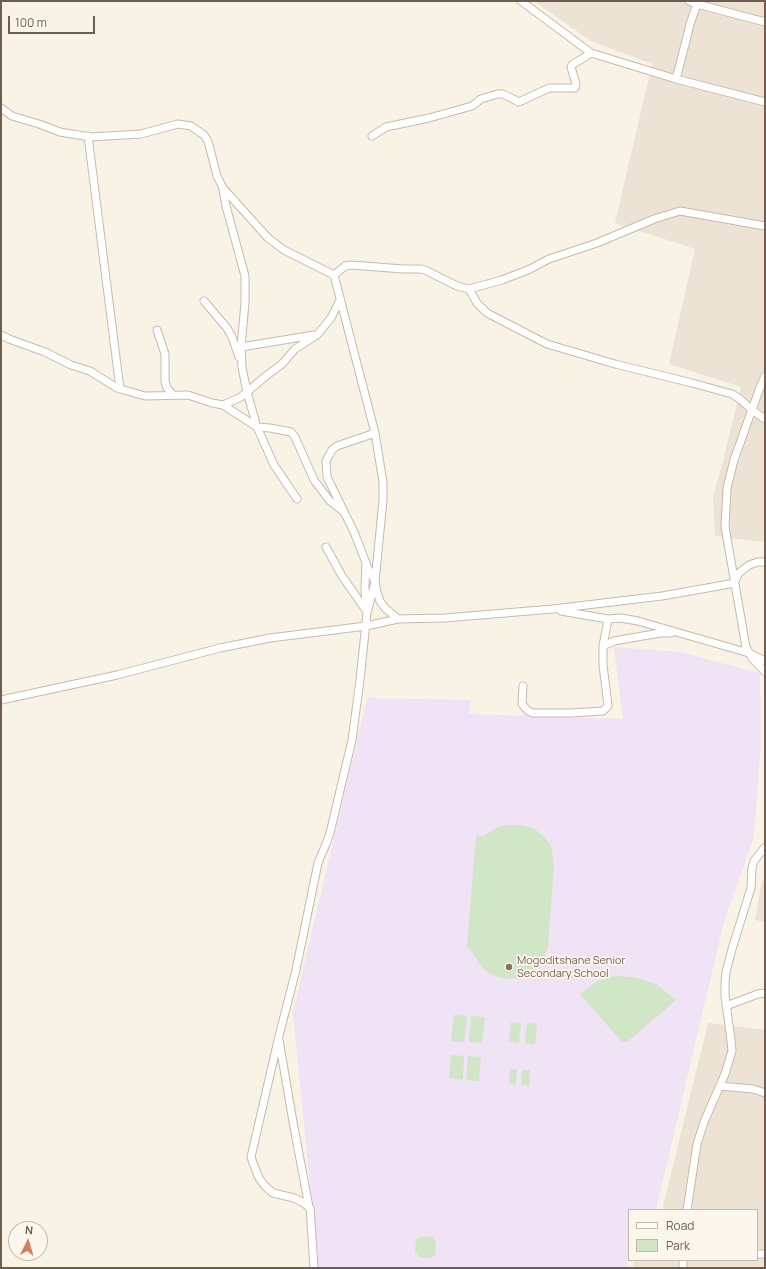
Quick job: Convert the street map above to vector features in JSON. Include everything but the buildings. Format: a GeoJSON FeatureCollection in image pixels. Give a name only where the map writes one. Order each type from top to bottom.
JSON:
{"type":"FeatureCollection","features":[{"type":"Feature","properties":{"kind":"street"},"geometry":{"type":"LineString","coordinates":[[521,1],[591,53],[676,79],[765,102]]}},
{"type":"Feature","properties":{"kind":"street"},"geometry":{"type":"LineString","coordinates":[[689,1],[765,22]]}},
{"type":"Feature","properties":{"kind":"street"},"geometry":{"type":"LineString","coordinates":[[676,79],[690,24],[697,4]]}},
{"type":"Feature","properties":{"kind":"street"},"geometry":{"type":"LineString","coordinates":[[372,136],[386,127],[429,118],[472,106],[481,99],[492,96],[503,94],[519,102],[549,88],[575,88],[576,84],[571,67],[591,53]]}},
{"type":"Feature","properties":{"kind":"street"},"geometry":{"type":"LineString","coordinates":[[1,108],[12,116],[60,132],[90,137],[141,134],[178,124],[191,126],[204,135],[208,141],[217,176],[223,188],[272,242],[284,250],[334,275],[375,433],[383,491],[375,582],[367,611]]}},
{"type":"Feature","properties":{"kind":"street"},"geometry":{"type":"LineString","coordinates":[[88,136],[120,389]]}},
{"type":"Feature","properties":{"kind":"street"},"geometry":{"type":"LineString","coordinates":[[223,188],[226,206],[245,276],[245,303],[241,347],[242,367],[246,392],[257,427],[274,465],[297,499]]}},
{"type":"Feature","properties":{"kind":"street"},"geometry":{"type":"LineString","coordinates":[[334,275],[345,266],[351,265],[403,269],[421,268],[458,286],[468,289],[502,280],[530,269],[549,259],[597,243],[654,219],[680,211],[765,226]]}},
{"type":"Feature","properties":{"kind":"street"},"geometry":{"type":"LineString","coordinates":[[468,289],[477,303],[487,313],[547,344],[615,364],[732,394],[765,419]]}},
{"type":"Feature","properties":{"kind":"street"},"geometry":{"type":"LineString","coordinates":[[223,405],[237,399],[282,364],[295,349],[317,335],[331,318],[340,300]]}},
{"type":"Feature","properties":{"kind":"street"},"geometry":{"type":"LineString","coordinates":[[204,301],[227,328],[232,337],[242,367]]}},
{"type":"Feature","properties":{"kind":"street"},"geometry":{"type":"LineString","coordinates":[[157,330],[165,354],[165,381],[167,388],[173,395]]}},
{"type":"Feature","properties":{"kind":"street"},"geometry":{"type":"LineString","coordinates":[[1,335],[46,352],[71,365],[90,371],[120,389],[145,396],[188,395],[223,405],[257,427],[288,431],[294,435],[314,480],[330,501],[344,512]]}},
{"type":"Feature","properties":{"kind":"street"},"geometry":{"type":"LineString","coordinates":[[241,347],[317,335]]}},
{"type":"Feature","properties":{"kind":"street"},"geometry":{"type":"LineString","coordinates":[[765,376],[734,460],[726,498],[725,527],[746,647],[765,672]]}},
{"type":"Feature","properties":{"kind":"street"},"geometry":{"type":"LineString","coordinates":[[375,433],[337,446],[332,450],[326,461],[327,477],[362,551],[375,582],[380,601],[385,608],[398,619]]}},
{"type":"Feature","properties":{"kind":"street"},"geometry":{"type":"LineString","coordinates":[[326,547],[342,576],[367,611]]}},
{"type":"Feature","properties":{"kind":"street"},"geometry":{"type":"LineString","coordinates":[[734,583],[739,573],[744,568],[749,564],[761,562],[765,558]]}},
{"type":"Feature","properties":{"kind":"street"},"geometry":{"type":"LineString","coordinates":[[309,1208],[294,1198],[274,1193],[265,1186],[259,1178],[251,1157],[296,970],[318,863],[330,833],[352,740],[366,626],[366,563]]}},
{"type":"Feature","properties":{"kind":"street"},"geometry":{"type":"LineString","coordinates":[[1,700],[117,675],[234,645],[270,638],[366,626],[398,619],[445,618],[553,609],[662,596],[734,583]]}},
{"type":"Feature","properties":{"kind":"street"},"geometry":{"type":"LineString","coordinates":[[553,609],[608,618],[638,621],[749,652],[765,661]]}},
{"type":"Feature","properties":{"kind":"street"},"geometry":{"type":"LineString","coordinates":[[523,686],[522,704],[528,711],[533,713],[571,713],[603,711],[606,709],[609,704],[603,665],[603,646],[608,618]]}},
{"type":"Feature","properties":{"kind":"street"},"geometry":{"type":"LineString","coordinates":[[603,646],[614,640],[660,633],[682,633]]}},
{"type":"Feature","properties":{"kind":"street"},"geometry":{"type":"LineString","coordinates":[[687,1209],[697,1144],[704,1122],[728,1067],[732,1051],[732,1040],[726,1006],[726,972],[751,888],[752,868],[754,861],[762,856],[765,848]]}},
{"type":"Feature","properties":{"kind":"street"},"geometry":{"type":"LineString","coordinates":[[726,1006],[758,994],[765,993]]}},
{"type":"Feature","properties":{"kind":"street"},"geometry":{"type":"LineString","coordinates":[[279,1036],[309,1208],[314,1268]]}},
{"type":"Feature","properties":{"kind":"street"},"geometry":{"type":"LineString","coordinates":[[720,1086],[765,1093]]}},
{"type":"Feature","properties":{"kind":"shaded area"},"geometry":{"type":"Polygon","coordinates":[[[534,1],[765,1],[765,536],[763,542],[715,536],[713,497],[741,387],[669,364],[695,249],[615,223],[652,64],[591,41],[534,1]]]}},
{"type":"Feature","properties":{"kind":"shaded area","name":"Mogoditshane Senior Secondary School"},"geometry":{"type":"Polygon","coordinates":[[[614,647],[680,652],[760,673],[761,742],[754,837],[724,922],[656,1209],[628,1209],[627,1268],[318,1268],[293,1012],[367,698],[471,700],[469,714],[623,719],[614,647]]]}},
{"type":"Feature","properties":{"kind":"shaded area"},"geometry":{"type":"Polygon","coordinates":[[[762,879],[765,880],[765,922],[755,920],[762,879]]]}},
{"type":"Feature","properties":{"kind":"shaded area"},"geometry":{"type":"Polygon","coordinates":[[[708,1023],[765,1030],[765,1268],[633,1268],[634,1261],[758,1261],[758,1209],[662,1209],[708,1023]]]}},
{"type":"Feature","properties":{"kind":"green space"},"geometry":{"type":"Polygon","coordinates":[[[509,825],[528,827],[536,830],[544,837],[550,844],[554,868],[546,954],[536,970],[527,976],[508,979],[497,977],[487,972],[480,965],[470,948],[467,948],[476,835],[483,836],[498,827],[509,825]]]}},
{"type":"Feature","properties":{"kind":"green space"},"geometry":{"type":"Polygon","coordinates":[[[614,976],[633,977],[656,984],[676,1000],[627,1042],[622,1042],[580,994],[595,982],[614,976]]]}},
{"type":"Feature","properties":{"kind":"green space"},"geometry":{"type":"Polygon","coordinates":[[[454,1015],[467,1016],[464,1042],[451,1041],[454,1015]]]}},
{"type":"Feature","properties":{"kind":"green space"},"geometry":{"type":"Polygon","coordinates":[[[471,1016],[485,1017],[482,1043],[469,1042],[471,1016]]]}},
{"type":"Feature","properties":{"kind":"green space"},"geometry":{"type":"Polygon","coordinates":[[[511,1022],[521,1023],[519,1043],[509,1042],[511,1022]]]}},
{"type":"Feature","properties":{"kind":"green space"},"geometry":{"type":"Polygon","coordinates":[[[527,1023],[537,1024],[535,1044],[525,1043],[527,1023]]]}},
{"type":"Feature","properties":{"kind":"green space"},"geometry":{"type":"Polygon","coordinates":[[[451,1055],[464,1056],[463,1080],[449,1078],[451,1055]]]}},
{"type":"Feature","properties":{"kind":"green space"},"geometry":{"type":"Polygon","coordinates":[[[468,1056],[481,1057],[479,1081],[466,1080],[468,1056]]]}},
{"type":"Feature","properties":{"kind":"green space"},"geometry":{"type":"Polygon","coordinates":[[[510,1069],[517,1069],[516,1085],[509,1084],[510,1069]]]}},
{"type":"Feature","properties":{"kind":"green space"},"geometry":{"type":"Polygon","coordinates":[[[522,1070],[530,1070],[529,1086],[521,1085],[522,1070]]]}},
{"type":"Feature","properties":{"kind":"green space"},"geometry":{"type":"Polygon","coordinates":[[[419,1236],[434,1237],[434,1240],[436,1241],[435,1256],[432,1256],[432,1258],[418,1257],[418,1253],[415,1253],[416,1239],[419,1239],[419,1236]]]}},
{"type":"Feature","properties":{"kind":"place","name":"Mogoditshane Senior Secondary School"},"geometry":{"type":"Point","coordinates":[509,967]}}]}
